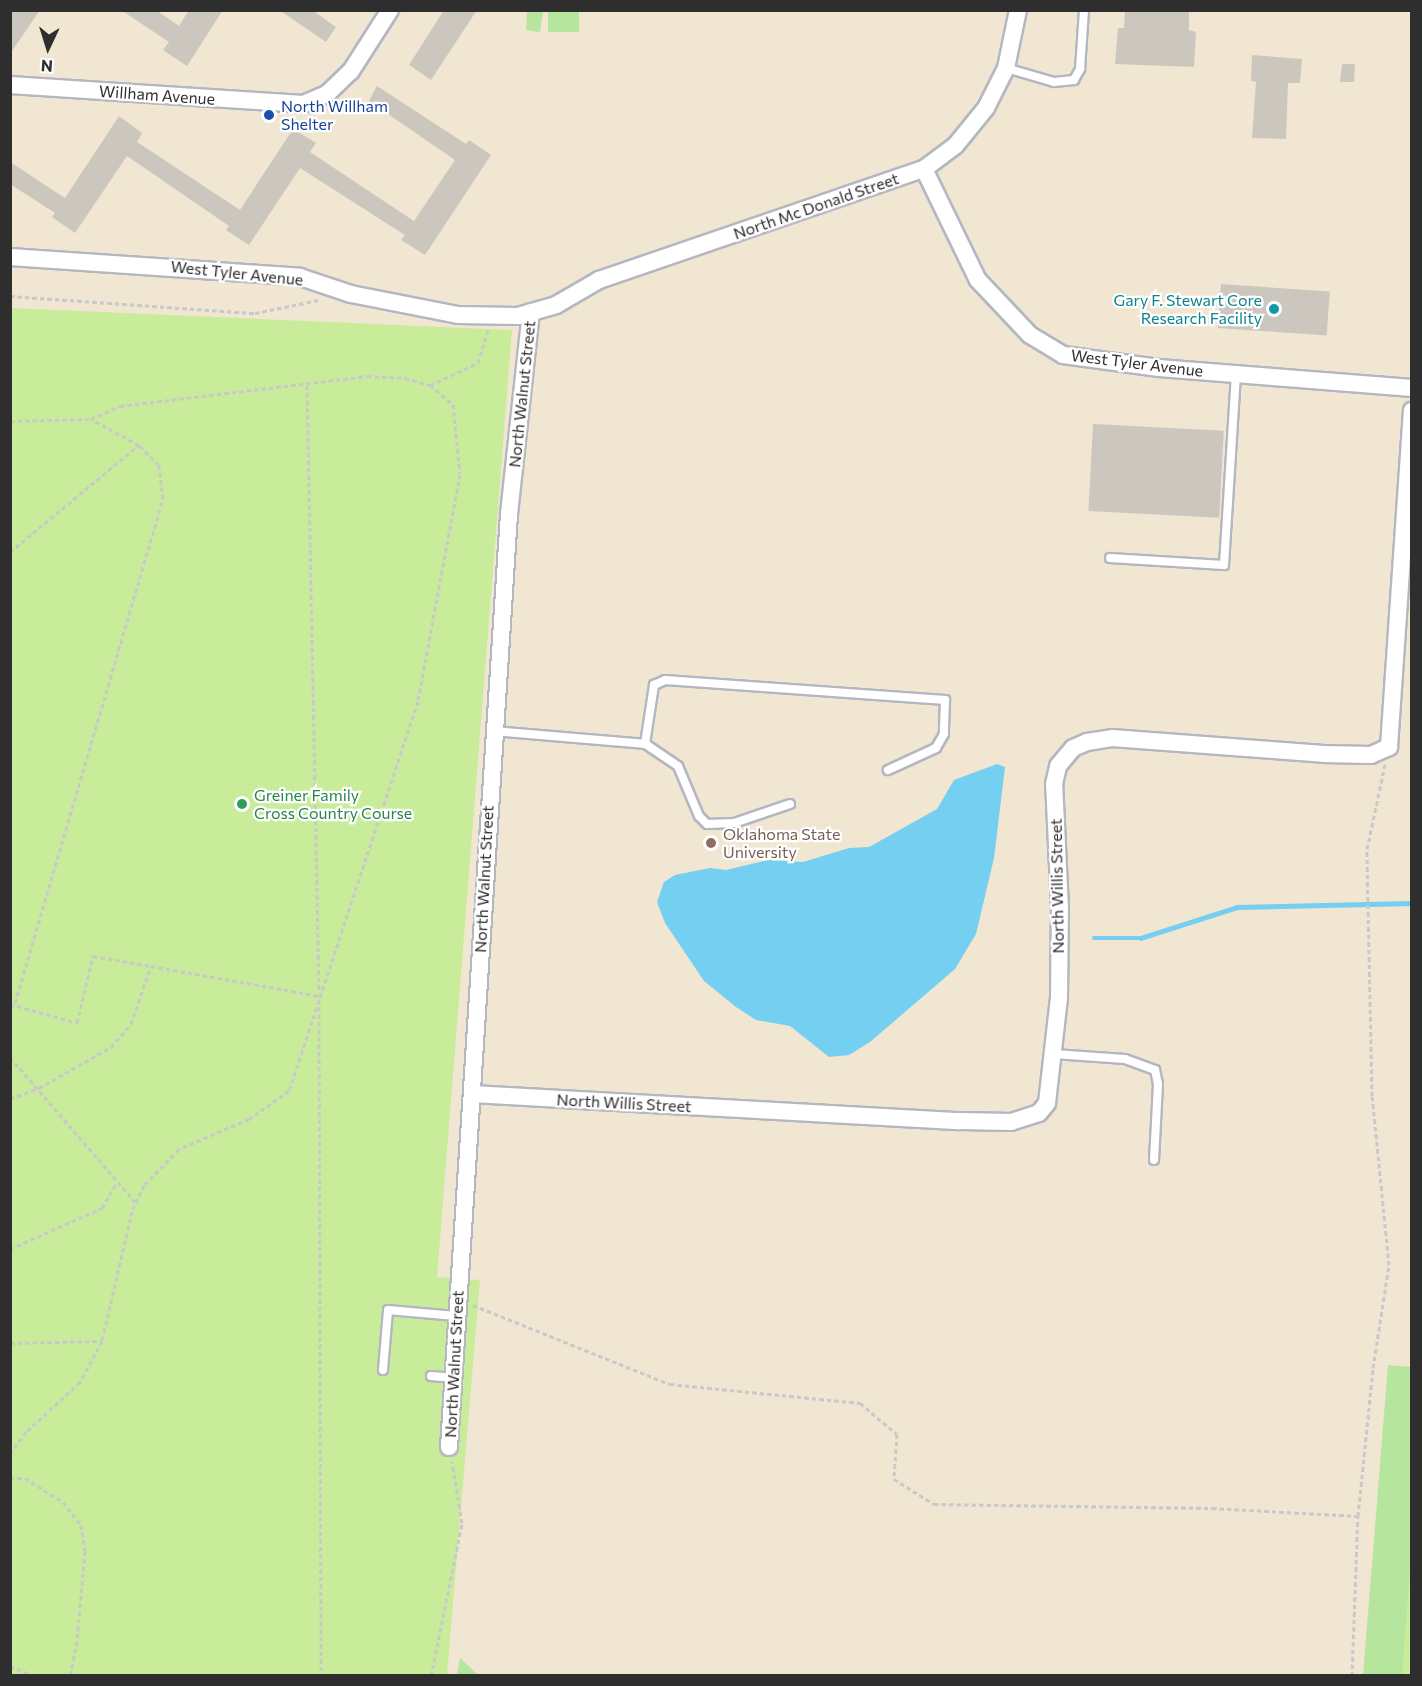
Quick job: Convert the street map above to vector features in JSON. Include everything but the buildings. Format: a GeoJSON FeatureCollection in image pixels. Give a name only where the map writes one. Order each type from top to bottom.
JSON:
{"type":"FeatureCollection","features":[{"type":"Feature","properties":{"kind":"street","name":"Willham Avenue"},"geometry":{"type":"LineString","coordinates":[[10,85],[303,104],[327,94],[351,70],[390,10]]}},
{"type":"Feature","properties":{"kind":"street","name":"North Mc Donald Street"},"geometry":{"type":"LineString","coordinates":[[531,312],[556,305],[599,280],[924,169],[955,146],[980,116],[1006,68],[1018,10]]}},
{"type":"Feature","properties":{"kind":"street","name":"West Tyler Avenue"},"geometry":{"type":"LineString","coordinates":[[924,169],[978,280],[1030,335],[1063,355],[1236,374],[1412,388]]}},
{"type":"Feature","properties":{"kind":"street","name":"West Tyler Avenue"},"geometry":{"type":"LineString","coordinates":[[10,257],[300,277],[351,294],[458,315],[531,312]]}},
{"type":"Feature","properties":{"kind":"street","name":"North Walnut Street"},"geometry":{"type":"LineString","coordinates":[[449,1447],[509,514],[531,312]]}},
{"type":"Feature","properties":{"kind":"street"},"geometry":{"type":"LineString","coordinates":[[1389,747],[1412,411]]}},
{"type":"Feature","properties":{"kind":"street","name":"North Willis Street"},"geometry":{"type":"LineString","coordinates":[[472,1094],[1011,1122],[1039,1113],[1047,1103],[1054,1054],[1060,909],[1054,784],[1058,766],[1073,748],[1112,738],[1323,754],[1371,755],[1389,747]]}},
{"type":"Feature","properties":{"kind":"lane"},"geometry":{"type":"LineString","coordinates":[[1006,68],[1054,82],[1074,80],[1080,69],[1084,10]]}},
{"type":"Feature","properties":{"kind":"lane"},"geometry":{"type":"LineString","coordinates":[[1110,558],[1224,565],[1236,374]]}},
{"type":"Feature","properties":{"kind":"lane"},"geometry":{"type":"LineString","coordinates":[[645,744],[654,685],[665,680],[945,700],[944,734],[936,748],[888,770]]}},
{"type":"Feature","properties":{"kind":"lane"},"geometry":{"type":"LineString","coordinates":[[494,731],[645,744],[678,766],[699,816],[707,824],[734,823],[790,804]]}},
{"type":"Feature","properties":{"kind":"lane"},"geometry":{"type":"LineString","coordinates":[[1054,1054],[1125,1059],[1155,1070],[1158,1084],[1154,1160]]}},
{"type":"Feature","properties":{"kind":"lane"},"geometry":{"type":"LineString","coordinates":[[383,1370],[388,1310],[457,1307]]}},
{"type":"Feature","properties":{"kind":"lane"},"geometry":{"type":"LineString","coordinates":[[430,1376],[452,1378]]}},
{"type":"Feature","properties":{"kind":"path"},"geometry":{"type":"LineString","coordinates":[[10,296],[255,313],[351,294]]}},
{"type":"Feature","properties":{"kind":"path"},"geometry":{"type":"LineString","coordinates":[[430,385],[478,363],[493,315]]}},
{"type":"Feature","properties":{"kind":"path"},"geometry":{"type":"LineString","coordinates":[[10,421],[91,419],[120,406],[367,376],[430,385],[453,404],[460,474],[418,701],[289,1091],[249,1119],[179,1149],[144,1185],[136,1203],[102,1341],[80,1382],[26,1432],[10,1453]]}},
{"type":"Feature","properties":{"kind":"path"},"geometry":{"type":"LineString","coordinates":[[307,384],[319,996],[321,1676]]}},
{"type":"Feature","properties":{"kind":"path"},"geometry":{"type":"LineString","coordinates":[[91,419],[140,445],[159,465],[163,499],[13,1004],[77,1023],[93,956],[319,996]]}},
{"type":"Feature","properties":{"kind":"path"},"geometry":{"type":"LineString","coordinates":[[10,552],[140,445]]}},
{"type":"Feature","properties":{"kind":"path"},"geometry":{"type":"LineString","coordinates":[[1352,1676],[1358,1516],[1373,1368],[1389,1265],[1372,1096],[1367,849],[1389,747]]}},
{"type":"Feature","properties":{"kind":"path"},"geometry":{"type":"LineString","coordinates":[[10,1100],[39,1088],[111,1047],[131,1024],[151,966]]}},
{"type":"Feature","properties":{"kind":"path"},"geometry":{"type":"LineString","coordinates":[[10,1057],[136,1203]]}},
{"type":"Feature","properties":{"kind":"path"},"geometry":{"type":"LineString","coordinates":[[10,1249],[102,1208],[118,1182]]}},
{"type":"Feature","properties":{"kind":"path"},"geometry":{"type":"LineString","coordinates":[[457,1307],[670,1384],[860,1403],[897,1434],[894,1479],[934,1504],[1212,1508],[1358,1516]]}},
{"type":"Feature","properties":{"kind":"path"},"geometry":{"type":"LineString","coordinates":[[10,1343],[102,1341]]}},
{"type":"Feature","properties":{"kind":"path"},"geometry":{"type":"LineString","coordinates":[[431,1676],[462,1523],[449,1447]]}},
{"type":"Feature","properties":{"kind":"path"},"geometry":{"type":"LineString","coordinates":[[10,1478],[25,1478],[63,1502],[81,1525],[85,1551],[77,1641],[70,1676]]}},
{"type":"Feature","properties":{"kind":"path"},"geometry":{"type":"LineString","coordinates":[[10,1666],[34,1676]]}},
{"type":"Feature","properties":{"kind":"shaded area","name":"Oklahoma State University"},"geometry":{"type":"Polygon","coordinates":[[[11,11],[1411,11],[1411,1675],[11,1675],[11,11]]]}},
{"type":"Feature","properties":{"kind":"green space"},"geometry":{"type":"Polygon","coordinates":[[[527,11],[543,11],[540,32],[526,30],[527,11]]]}},
{"type":"Feature","properties":{"kind":"green space"},"geometry":{"type":"Polygon","coordinates":[[[548,11],[579,11],[579,32],[548,32],[548,11]]]}},
{"type":"Feature","properties":{"kind":"green space","name":"Greiner Family Cross Country Course"},"geometry":{"type":"Polygon","coordinates":[[[11,308],[512,330],[437,1277],[480,1280],[447,1675],[11,1676],[11,308]]]}},
{"type":"Feature","properties":{"kind":"green space"},"geometry":{"type":"Polygon","coordinates":[[[1388,1365],[1411,1367],[1411,1675],[1363,1676],[1388,1365]]]}},
{"type":"Feature","properties":{"kind":"green space"},"geometry":{"type":"Polygon","coordinates":[[[1411,1555],[1411,1675],[1402,1675],[1411,1555]]]}},
{"type":"Feature","properties":{"kind":"green space"},"geometry":{"type":"Polygon","coordinates":[[[460,1658],[478,1675],[457,1675],[460,1658]]]}},
{"type":"Feature","properties":{"kind":"water"},"geometry":{"type":"Polygon","coordinates":[[[997,764],[1005,767],[994,858],[976,934],[955,969],[870,1042],[849,1055],[829,1057],[790,1026],[756,1020],[736,1007],[704,981],[665,923],[657,902],[664,882],[675,875],[710,868],[726,870],[768,860],[803,862],[849,848],[869,847],[937,809],[954,780],[997,764]]]}},
{"type":"Feature","properties":{"kind":"waterway"},"geometry":{"type":"LineString","coordinates":[[1094,938],[1141,938],[1237,907],[1412,903]]}},
{"type":"Feature","properties":{"kind":"place","name":"North Willham Shelter"},"geometry":{"type":"Point","coordinates":[269,115]}},
{"type":"Feature","properties":{"kind":"place","name":"Gary F. Stewart Core Research Facility"},"geometry":{"type":"Point","coordinates":[1274,309]}},
{"type":"Feature","properties":{"kind":"place","name":"Greiner Family Cross Country Course"},"geometry":{"type":"Point","coordinates":[242,804]}},
{"type":"Feature","properties":{"kind":"place","name":"Oklahoma State University"},"geometry":{"type":"Point","coordinates":[711,843]}}]}
